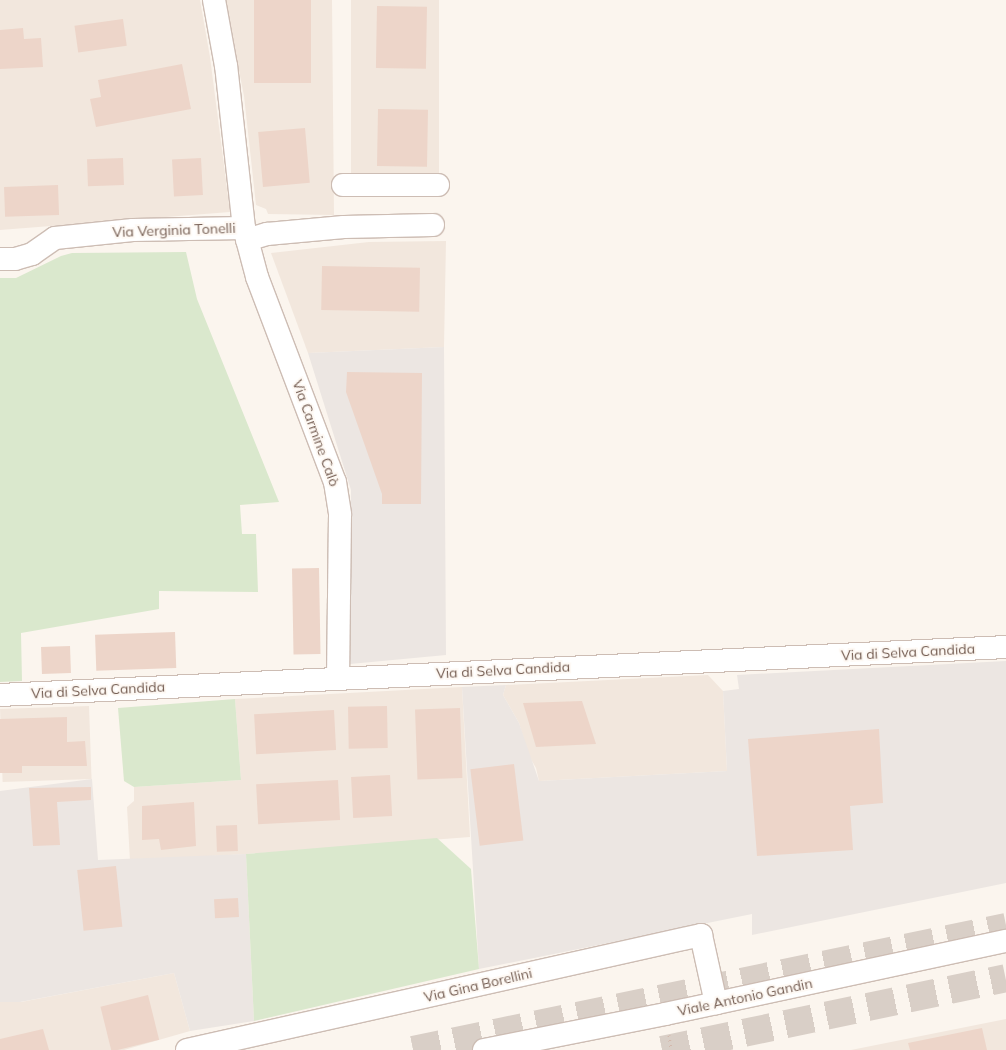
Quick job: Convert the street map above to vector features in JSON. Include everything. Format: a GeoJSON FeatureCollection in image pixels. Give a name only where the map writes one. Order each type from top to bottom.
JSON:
{"type":"FeatureCollection","features":[{"type":"Feature","properties":{"kind":"street","name":"Via Verginia Tonelli"},"geometry":{"type":"LineString","coordinates":[[0,259],[32,254],[55,238],[133,230],[245,234],[226,66],[214,0]]}},
{"type":"Feature","properties":{"kind":"street"},"geometry":{"type":"LineString","coordinates":[[343,185],[438,185]]}},
{"type":"Feature","properties":{"kind":"street"},"geometry":{"type":"LineString","coordinates":[[245,234],[267,234],[344,227],[432,224]]}},
{"type":"Feature","properties":{"kind":"street","name":"Via Carmine Calò"},"geometry":{"type":"LineString","coordinates":[[245,234],[258,277],[335,482],[340,515],[338,678]]}},
{"type":"Feature","properties":{"kind":"street","name":"Via di Selva Candida"},"geometry":{"type":"LineString","coordinates":[[0,695],[1006,647]]}},
{"type":"Feature","properties":{"kind":"street","name":"Via Gina Borellini"},"geometry":{"type":"LineString","coordinates":[[187,1050],[701,935],[716,1003]]}},
{"type":"Feature","properties":{"kind":"street","name":"Viale Antonio Gandin"},"geometry":{"type":"LineString","coordinates":[[484,1050],[1006,942]]}},
{"type":"Feature","properties":{"kind":"shaded area"},"geometry":{"type":"Polygon","coordinates":[[[0,0],[200,0],[210,57],[230,212],[0,230],[0,0]]]}},
{"type":"Feature","properties":{"kind":"shaded area"},"geometry":{"type":"Polygon","coordinates":[[[225,0],[332,0],[334,215],[268,214],[266,209],[256,205],[244,96],[225,0]]]}},
{"type":"Feature","properties":{"kind":"shaded area"},"geometry":{"type":"Polygon","coordinates":[[[351,0],[439,0],[439,180],[351,180],[351,0]]]}},
{"type":"Feature","properties":{"kind":"shaded area"},"geometry":{"type":"Polygon","coordinates":[[[446,241],[444,347],[308,353],[271,253],[369,242],[446,241]]]}},
{"type":"Feature","properties":{"kind":"shaded area"},"geometry":{"type":"Polygon","coordinates":[[[444,347],[446,655],[350,664],[351,490],[308,353],[444,347]]]}},
{"type":"Feature","properties":{"kind":"shaded area"},"geometry":{"type":"Polygon","coordinates":[[[1006,661],[1006,883],[752,935],[752,914],[479,969],[462,687],[506,685],[503,695],[519,723],[539,781],[727,771],[723,691],[739,689],[737,675],[1006,661]]]}},
{"type":"Feature","properties":{"kind":"shaded area"},"geometry":{"type":"Polygon","coordinates":[[[708,675],[723,691],[727,771],[539,781],[519,723],[503,695],[506,685],[708,675]]]}},
{"type":"Feature","properties":{"kind":"shaded area"},"geometry":{"type":"Polygon","coordinates":[[[462,687],[470,837],[130,861],[127,807],[134,801],[134,787],[241,780],[235,699],[462,687]]]}},
{"type":"Feature","properties":{"kind":"shaded area"},"geometry":{"type":"Polygon","coordinates":[[[89,706],[92,779],[3,782],[0,709],[89,706]]]}},
{"type":"Feature","properties":{"kind":"shaded area"},"geometry":{"type":"Polygon","coordinates":[[[92,779],[98,860],[246,854],[254,1021],[190,1031],[174,973],[20,1002],[0,1002],[0,791],[92,779]]]}},
{"type":"Feature","properties":{"kind":"shaded area"},"geometry":{"type":"Polygon","coordinates":[[[174,973],[190,1031],[124,1050],[0,1050],[0,1002],[21,1002],[174,973]]]}},
{"type":"Feature","properties":{"kind":"shaded area"},"geometry":{"type":"Polygon","coordinates":[[[1006,1019],[1006,1050],[851,1050],[1006,1019]]]}},
{"type":"Feature","properties":{"kind":"green space"},"geometry":{"type":"Polygon","coordinates":[[[186,252],[197,299],[279,502],[240,505],[242,534],[256,534],[258,592],[159,591],[159,609],[21,633],[22,681],[0,682],[0,278],[16,278],[61,256],[72,253],[186,252]]]}},
{"type":"Feature","properties":{"kind":"green space"},"geometry":{"type":"Polygon","coordinates":[[[235,699],[241,780],[134,787],[124,781],[118,708],[235,699]]]}},
{"type":"Feature","properties":{"kind":"green space"},"geometry":{"type":"Polygon","coordinates":[[[437,838],[471,869],[479,969],[254,1021],[246,854],[437,838]]]}},
{"type":"Feature","properties":{"kind":"building"},"geometry":{"type":"Polygon","coordinates":[[[254,0],[311,0],[311,83],[254,83],[254,0]]]}},
{"type":"Feature","properties":{"kind":"building"},"geometry":{"type":"Polygon","coordinates":[[[377,6],[427,7],[426,69],[376,68],[377,6]]]}},
{"type":"Feature","properties":{"kind":"building"},"geometry":{"type":"Polygon","coordinates":[[[123,19],[127,46],[78,53],[74,26],[123,19]]]}},
{"type":"Feature","properties":{"kind":"building"},"geometry":{"type":"Polygon","coordinates":[[[23,28],[24,39],[41,38],[43,67],[0,69],[0,30],[23,28]]]}},
{"type":"Feature","properties":{"kind":"building"},"geometry":{"type":"Polygon","coordinates":[[[182,64],[191,109],[96,127],[90,99],[101,97],[98,80],[182,64]]]}},
{"type":"Feature","properties":{"kind":"building"},"geometry":{"type":"Polygon","coordinates":[[[378,109],[428,110],[427,167],[377,166],[378,109]]]}},
{"type":"Feature","properties":{"kind":"building"},"geometry":{"type":"Polygon","coordinates":[[[305,128],[310,183],[263,187],[258,132],[305,128]]]}},
{"type":"Feature","properties":{"kind":"building"},"geometry":{"type":"Polygon","coordinates":[[[123,158],[124,185],[88,186],[87,159],[123,158]]]}},
{"type":"Feature","properties":{"kind":"building"},"geometry":{"type":"Polygon","coordinates":[[[201,158],[203,195],[174,196],[172,160],[201,158]]]}},
{"type":"Feature","properties":{"kind":"building"},"geometry":{"type":"Polygon","coordinates":[[[58,185],[59,215],[5,217],[4,187],[58,185]]]}},
{"type":"Feature","properties":{"kind":"building"},"geometry":{"type":"Polygon","coordinates":[[[322,266],[420,268],[419,312],[321,310],[322,266]]]}},
{"type":"Feature","properties":{"kind":"building"},"geometry":{"type":"Polygon","coordinates":[[[347,372],[422,373],[421,504],[382,504],[382,494],[346,392],[347,372]]]}},
{"type":"Feature","properties":{"kind":"building"},"geometry":{"type":"Polygon","coordinates":[[[292,568],[319,568],[321,654],[294,654],[292,568]]]}},
{"type":"Feature","properties":{"kind":"building"},"geometry":{"type":"Polygon","coordinates":[[[175,632],[176,668],[96,671],[95,635],[175,632]]]}},
{"type":"Feature","properties":{"kind":"building"},"geometry":{"type":"Polygon","coordinates":[[[70,646],[71,673],[42,674],[41,647],[70,646]]]}},
{"type":"Feature","properties":{"kind":"building"},"geometry":{"type":"Polygon","coordinates":[[[582,701],[596,744],[536,747],[523,703],[582,701]]]}},
{"type":"Feature","properties":{"kind":"building"},"geometry":{"type":"Polygon","coordinates":[[[387,706],[388,748],[349,749],[348,707],[387,706]]]}},
{"type":"Feature","properties":{"kind":"building"},"geometry":{"type":"Polygon","coordinates":[[[460,708],[462,778],[417,780],[415,710],[460,708]]]}},
{"type":"Feature","properties":{"kind":"building"},"geometry":{"type":"Polygon","coordinates":[[[334,710],[336,750],[256,754],[254,714],[334,710]]]}},
{"type":"Feature","properties":{"kind":"building"},"geometry":{"type":"Polygon","coordinates":[[[67,717],[67,742],[85,741],[87,766],[22,766],[22,773],[0,773],[0,719],[67,717]]]}},
{"type":"Feature","properties":{"kind":"building"},"geometry":{"type":"Polygon","coordinates":[[[879,729],[883,803],[850,806],[853,850],[757,856],[748,739],[879,729]]]}},
{"type":"Feature","properties":{"kind":"building"},"geometry":{"type":"Polygon","coordinates":[[[514,764],[523,840],[480,846],[470,769],[514,764]]]}},
{"type":"Feature","properties":{"kind":"building"},"geometry":{"type":"Polygon","coordinates":[[[390,775],[392,816],[353,818],[351,777],[390,775]]]}},
{"type":"Feature","properties":{"kind":"building"},"geometry":{"type":"Polygon","coordinates":[[[338,780],[340,820],[258,824],[256,784],[338,780]]]}},
{"type":"Feature","properties":{"kind":"building"},"geometry":{"type":"Polygon","coordinates":[[[91,787],[91,800],[57,802],[60,845],[33,846],[29,788],[91,787]]]}},
{"type":"Feature","properties":{"kind":"building"},"geometry":{"type":"Polygon","coordinates":[[[194,802],[196,846],[161,850],[159,839],[142,840],[142,806],[194,802]]]}},
{"type":"Feature","properties":{"kind":"building"},"geometry":{"type":"Polygon","coordinates":[[[237,825],[238,851],[217,852],[216,826],[237,825]]]}},
{"type":"Feature","properties":{"kind":"building"},"geometry":{"type":"Polygon","coordinates":[[[116,866],[122,927],[84,931],[77,870],[116,866]]]}},
{"type":"Feature","properties":{"kind":"building"},"geometry":{"type":"Polygon","coordinates":[[[238,898],[239,917],[215,918],[214,899],[238,898]]]}},
{"type":"Feature","properties":{"kind":"building"},"geometry":{"type":"Polygon","coordinates":[[[148,995],[159,1040],[111,1050],[100,1007],[148,995]]]}},
{"type":"Feature","properties":{"kind":"building"},"geometry":{"type":"Polygon","coordinates":[[[982,1028],[987,1050],[910,1050],[908,1043],[982,1028]]]}},
{"type":"Feature","properties":{"kind":"building"},"geometry":{"type":"Polygon","coordinates":[[[43,1029],[49,1050],[0,1050],[0,1039],[43,1029]]]}},
{"type":"Feature","properties":{"kind":"tunnel"},"geometry":{"type":"LineString","coordinates":[[413,1050],[1006,927]]}},
{"type":"Feature","properties":{"kind":"tunnel"},"geometry":{"type":"LineString","coordinates":[[662,1050],[1006,978]]}}]}
